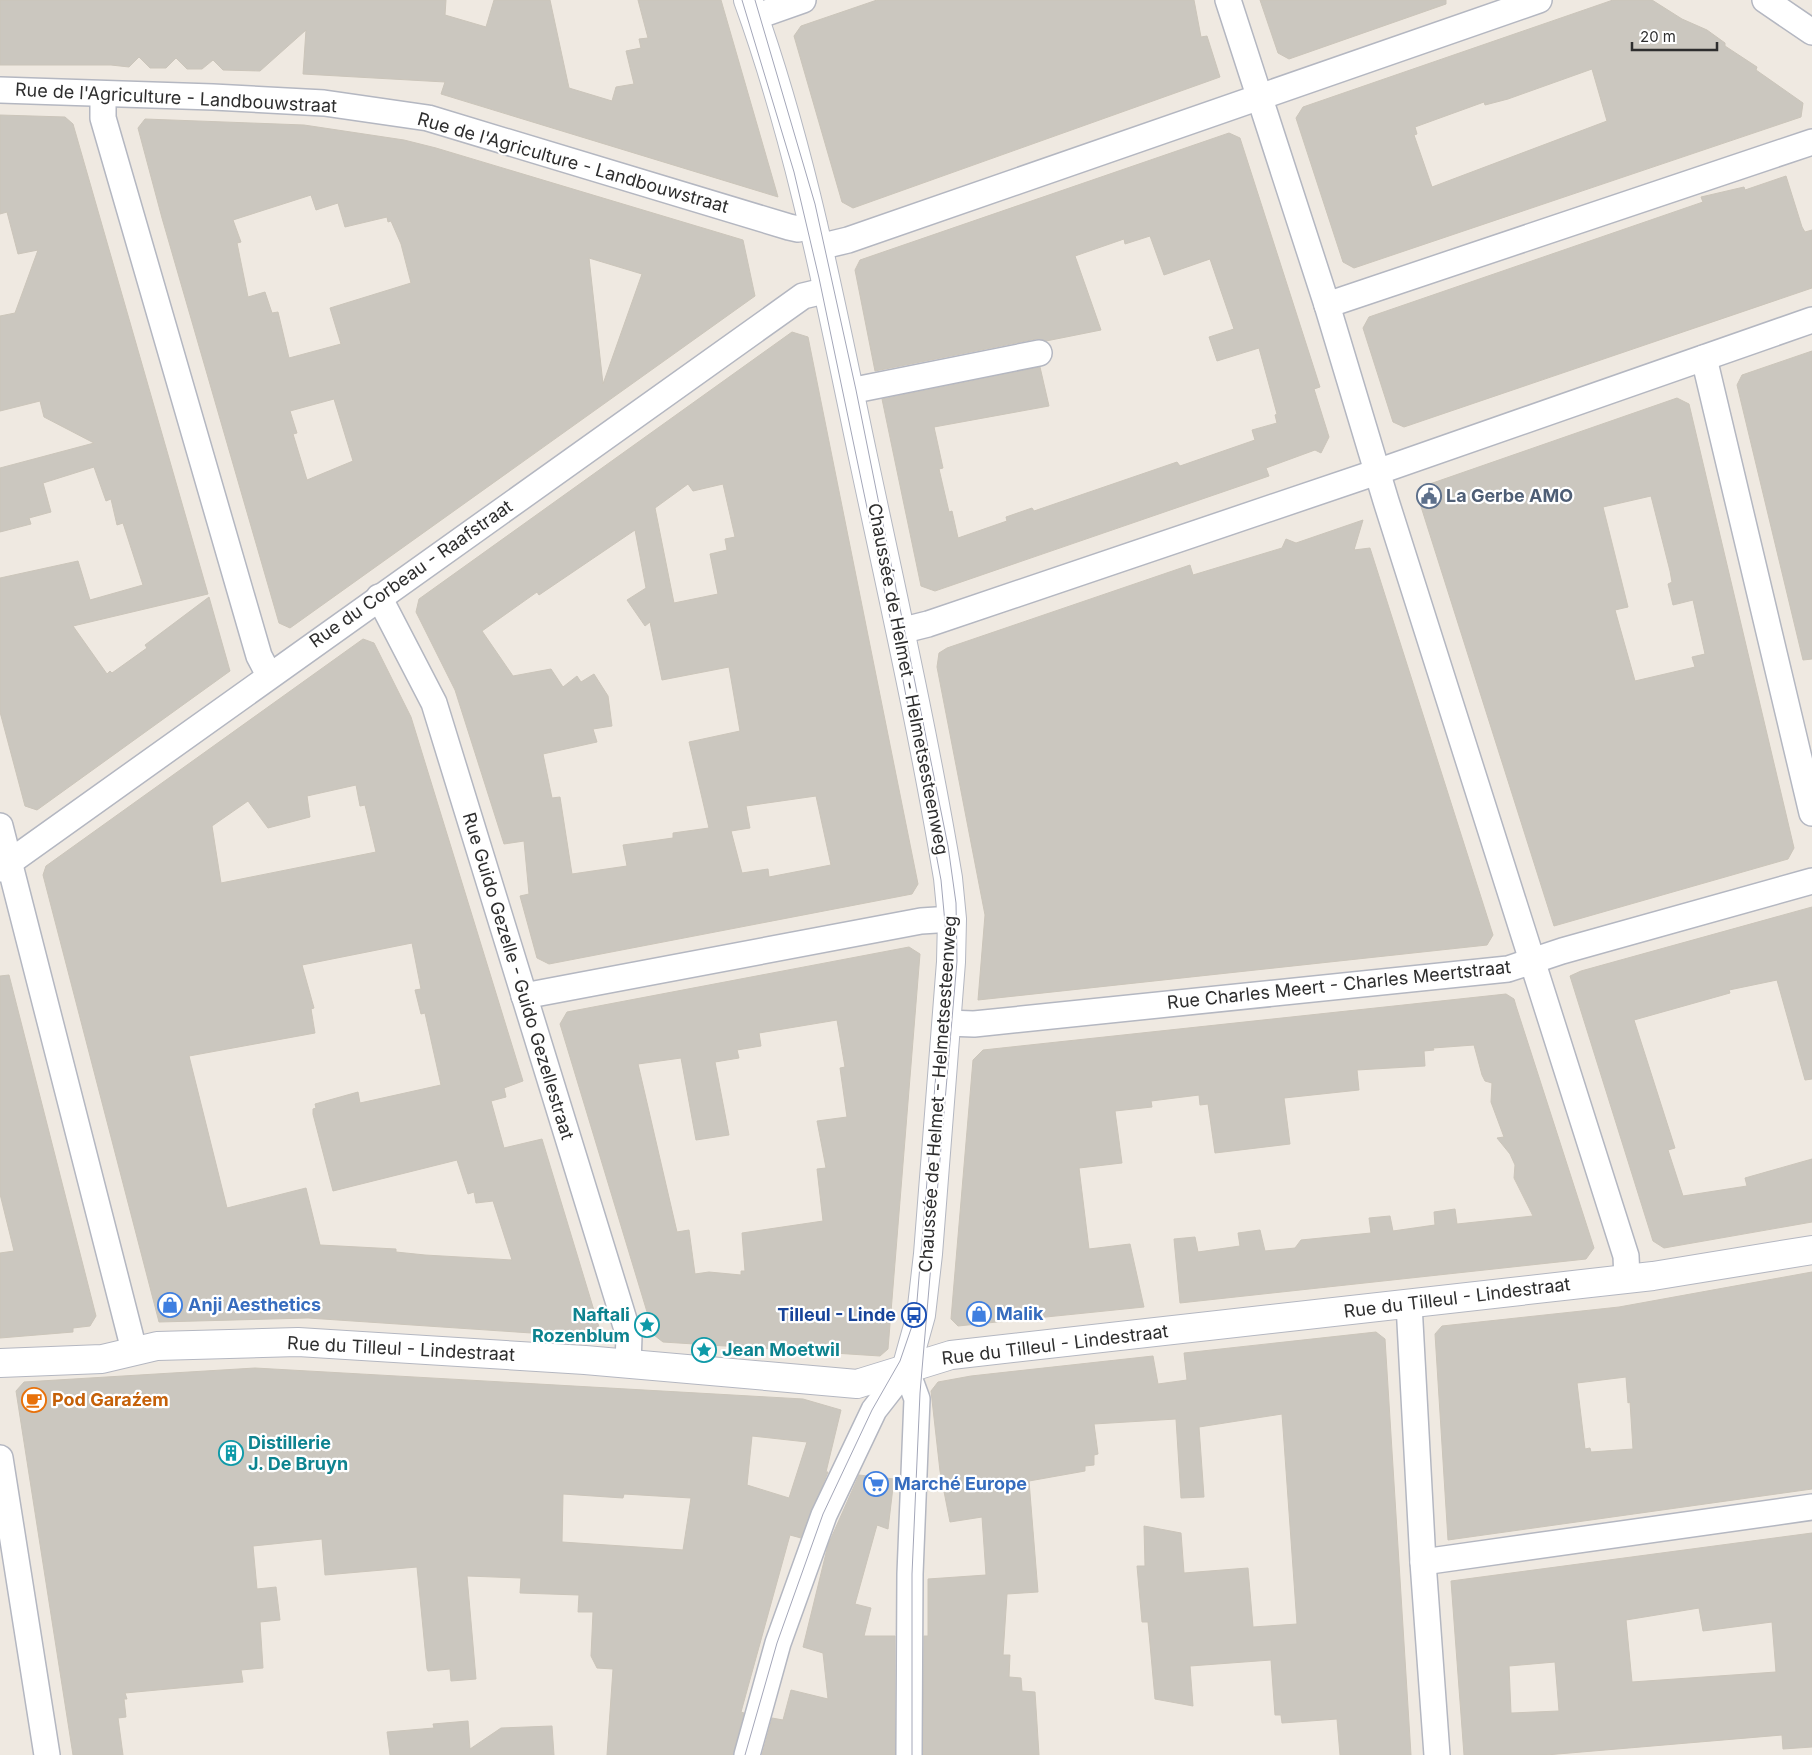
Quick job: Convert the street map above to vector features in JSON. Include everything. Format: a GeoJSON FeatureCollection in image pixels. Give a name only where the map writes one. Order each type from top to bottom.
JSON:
{"type":"FeatureCollection","features":[{"type":"Feature","properties":{"kind":"street"},"geometry":{"type":"LineString","coordinates":[[752,8],[803,0]]}},
{"type":"Feature","properties":{"kind":"street"},"geometry":{"type":"LineString","coordinates":[[1228,0],[1327,305],[1377,472],[1626,1256],[1627,1279]]}},
{"type":"Feature","properties":{"kind":"street","name":"Rue de l'Agriculture - Landbouwstraat"},"geometry":{"type":"LineString","coordinates":[[0,90],[213,96],[324,103],[428,118],[816,236],[857,237],[1539,0]]}},
{"type":"Feature","properties":{"kind":"street"},"geometry":{"type":"LineString","coordinates":[[1765,0],[1812,32]]}},
{"type":"Feature","properties":{"kind":"street","name":"Chaussée de Helmet - Helmetsesteenweg"},"geometry":{"type":"LineString","coordinates":[[752,8],[802,175],[828,290],[942,841],[952,919],[946,1024],[927,1263],[919,1323],[906,1369]]}},
{"type":"Feature","properties":{"kind":"street"},"geometry":{"type":"LineString","coordinates":[[103,94],[103,118],[259,656],[269,675]]}},
{"type":"Feature","properties":{"kind":"street"},"geometry":{"type":"LineString","coordinates":[[1327,305],[1812,142]]}},
{"type":"Feature","properties":{"kind":"street","name":"Rue du Corbeau - Raafstraat"},"geometry":{"type":"LineString","coordinates":[[4,865],[803,296],[828,290]]}},
{"type":"Feature","properties":{"kind":"street"},"geometry":{"type":"LineString","coordinates":[[900,631],[938,621],[1377,472],[1812,320]]}},
{"type":"Feature","properties":{"kind":"street"},"geometry":{"type":"LineString","coordinates":[[850,391],[1039,353]]}},
{"type":"Feature","properties":{"kind":"street"},"geometry":{"type":"LineString","coordinates":[[1704,358],[1812,813]]}},
{"type":"Feature","properties":{"kind":"street","name":"Rue Guido Gezelle - Guido Gezellestraat"},"geometry":{"type":"LineString","coordinates":[[379,597],[434,703],[629,1336],[628,1364]]}},
{"type":"Feature","properties":{"kind":"street"},"geometry":{"type":"LineString","coordinates":[[0,826],[4,865],[134,1350]]}},
{"type":"Feature","properties":{"kind":"street","name":"Rue Charles Meert - Charles Meertstraat"},"geometry":{"type":"LineString","coordinates":[[946,1024],[974,1024],[1508,969],[1533,960],[1812,881]]}},
{"type":"Feature","properties":{"kind":"street"},"geometry":{"type":"LineString","coordinates":[[524,996],[921,921],[952,919]]}},
{"type":"Feature","properties":{"kind":"street","name":"Rue du Tilleul - Lindestraat"},"geometry":{"type":"LineString","coordinates":[[0,1363],[102,1359],[156,1346],[298,1342],[628,1364],[858,1384],[951,1355],[1409,1304],[1442,1298],[1627,1279],[1812,1250]]}},
{"type":"Feature","properties":{"kind":"street"},"geometry":{"type":"LineString","coordinates":[[1409,1304],[1423,1562],[1437,1755]]}},
{"type":"Feature","properties":{"kind":"street"},"geometry":{"type":"LineString","coordinates":[[747,1755],[778,1643],[824,1515],[874,1410],[906,1369]]}},
{"type":"Feature","properties":{"kind":"street"},"geometry":{"type":"LineString","coordinates":[[906,1369],[917,1399],[910,1574],[909,1755]]}},
{"type":"Feature","properties":{"kind":"street"},"geometry":{"type":"LineString","coordinates":[[0,1458],[48,1755]]}},
{"type":"Feature","properties":{"kind":"street"},"geometry":{"type":"LineString","coordinates":[[1423,1562],[1812,1507]]}},
{"type":"Feature","properties":{"kind":"building"},"geometry":{"type":"Polygon","coordinates":[[[0,0],[446,0],[445,15],[486,27],[494,0],[550,0],[569,88],[612,101],[616,87],[634,84],[626,51],[641,48],[639,39],[648,38],[638,0],[721,0],[778,197],[441,94],[445,82],[303,74],[306,30],[260,71],[223,70],[213,60],[202,69],[187,69],[176,58],[166,68],[150,68],[139,57],[129,67],[111,65],[0,65],[0,0]]]}},
{"type":"Feature","properties":{"kind":"building"},"geometry":{"type":"Polygon","coordinates":[[[877,0],[1194,0],[1201,37],[1207,36],[1220,77],[853,208],[842,202],[794,36],[801,26],[877,0]]]}},
{"type":"Feature","properties":{"kind":"building"},"geometry":{"type":"Polygon","coordinates":[[[1260,0],[1446,0],[1446,4],[1289,59],[1278,53],[1260,0]]]}},
{"type":"Feature","properties":{"kind":"building"},"geometry":{"type":"Polygon","coordinates":[[[1613,0],[1652,0],[1682,19],[1707,30],[1725,43],[1725,46],[1757,67],[1756,70],[1803,103],[1801,117],[1354,268],[1343,262],[1296,118],[1303,107],[1613,0]],[[1592,69],[1508,99],[1485,105],[1484,102],[1415,127],[1417,134],[1414,135],[1432,187],[1607,121],[1592,69]]]}},
{"type":"Feature","properties":{"kind":"building"},"geometry":{"type":"Polygon","coordinates":[[[0,115],[65,117],[73,124],[208,594],[73,626],[107,674],[110,671],[112,673],[147,648],[145,645],[209,597],[230,671],[37,810],[25,806],[0,712],[0,578],[78,561],[90,600],[143,585],[123,523],[117,525],[111,499],[106,501],[94,467],[43,483],[51,512],[29,518],[31,524],[0,532],[0,468],[94,443],[44,417],[40,401],[0,411],[0,316],[15,313],[38,250],[18,254],[7,212],[0,214],[0,115]]]}},
{"type":"Feature","properties":{"kind":"building"},"geometry":{"type":"Polygon","coordinates":[[[145,119],[304,125],[404,140],[436,148],[743,240],[755,296],[290,628],[279,623],[162,218],[138,128],[145,119]],[[311,195],[233,220],[241,242],[237,243],[248,297],[265,292],[272,313],[278,312],[289,358],[341,344],[330,308],[411,283],[401,244],[391,221],[388,222],[387,217],[345,227],[338,203],[316,210],[311,195]],[[589,258],[603,384],[642,274],[589,258]],[[334,399],[290,411],[297,433],[293,434],[307,480],[353,461],[334,399]]]}},
{"type":"Feature","properties":{"kind":"building"},"geometry":{"type":"Polygon","coordinates":[[[1229,133],[1240,138],[1320,387],[1314,389],[1329,437],[1321,453],[1315,450],[1266,468],[1269,476],[935,591],[921,586],[882,399],[1040,367],[1049,406],[934,427],[943,468],[939,469],[949,512],[952,511],[958,538],[1007,521],[1006,517],[1032,508],[1034,511],[1177,462],[1180,466],[1255,440],[1252,430],[1277,423],[1275,415],[1277,414],[1259,348],[1217,361],[1209,337],[1234,329],[1210,259],[1164,275],[1150,236],[1125,244],[1124,239],[1075,256],[1101,330],[1046,341],[1036,339],[875,371],[855,270],[860,260],[1229,133]]]}},
{"type":"Feature","properties":{"kind":"building"},"geometry":{"type":"Polygon","coordinates":[[[1786,176],[1802,227],[1805,232],[1812,230],[1812,288],[1404,427],[1393,422],[1363,328],[1369,317],[1703,202],[1701,197],[1744,187],[1745,190],[1786,176]]]}},
{"type":"Feature","properties":{"kind":"building"},"geometry":{"type":"Polygon","coordinates":[[[792,332],[808,337],[918,884],[912,894],[549,964],[537,958],[520,896],[529,894],[524,841],[504,844],[455,690],[416,612],[419,599],[792,332]],[[688,484],[655,508],[674,603],[718,594],[710,554],[727,550],[725,539],[735,537],[723,484],[693,491],[688,484]],[[635,530],[539,595],[537,592],[482,631],[513,676],[551,669],[563,687],[577,676],[581,682],[594,674],[608,696],[612,726],[593,729],[597,742],[543,754],[552,798],[560,797],[572,874],[627,866],[623,845],[673,838],[673,833],[709,828],[689,742],[740,731],[729,667],[662,680],[650,622],[645,626],[627,600],[646,588],[635,530]],[[816,796],[746,806],[750,828],[731,831],[742,873],[768,869],[769,877],[831,865],[816,796]]]}},
{"type":"Feature","properties":{"kind":"building"},"geometry":{"type":"Polygon","coordinates":[[[1812,351],[1812,659],[1803,660],[1737,385],[1742,375],[1812,351]]]}},
{"type":"Feature","properties":{"kind":"building"},"geometry":{"type":"Polygon","coordinates":[[[1677,398],[1689,404],[1794,848],[1788,859],[1554,926],[1418,497],[1424,486],[1677,398]],[[1651,496],[1603,507],[1628,607],[1615,610],[1635,681],[1695,667],[1692,657],[1705,654],[1693,600],[1673,605],[1668,584],[1672,582],[1651,496]]]}},
{"type":"Feature","properties":{"kind":"building"},"geometry":{"type":"Polygon","coordinates":[[[1363,520],[1354,550],[1370,548],[1493,935],[1487,945],[978,1000],[985,915],[937,667],[939,653],[947,648],[1190,565],[1193,575],[1282,548],[1286,539],[1296,543],[1363,520]]]}},
{"type":"Feature","properties":{"kind":"building"},"geometry":{"type":"Polygon","coordinates":[[[363,639],[374,643],[411,717],[523,1081],[504,1088],[506,1097],[491,1101],[504,1148],[542,1139],[599,1327],[591,1337],[308,1318],[159,1322],[43,875],[46,866],[363,639]],[[356,785],[307,796],[310,817],[268,828],[248,801],[212,826],[221,883],[376,852],[365,805],[360,806],[356,785]],[[412,943],[302,965],[314,1008],[311,1009],[315,1033],[189,1056],[227,1208],[306,1188],[320,1245],[396,1249],[396,1252],[425,1255],[512,1260],[493,1201],[476,1203],[474,1192],[468,1194],[457,1160],[333,1191],[313,1114],[313,1109],[316,1108],[315,1104],[358,1092],[360,1103],[441,1085],[425,1013],[421,1014],[415,990],[421,989],[412,943]]]}},
{"type":"Feature","properties":{"kind":"building"},"geometry":{"type":"Polygon","coordinates":[[[1812,907],[1812,1079],[1805,1080],[1777,980],[1729,990],[1730,993],[1634,1020],[1675,1148],[1668,1150],[1683,1196],[1747,1186],[1745,1178],[1812,1159],[1812,1222],[1664,1248],[1653,1241],[1570,976],[1581,971],[1812,907]]]}},
{"type":"Feature","properties":{"kind":"building"},"geometry":{"type":"Polygon","coordinates":[[[909,947],[920,954],[888,1349],[880,1356],[663,1342],[654,1335],[560,1024],[567,1012],[909,947]],[[837,1020],[759,1033],[761,1046],[737,1050],[739,1058],[715,1062],[729,1135],[696,1140],[681,1058],[638,1064],[677,1232],[689,1230],[695,1274],[709,1272],[741,1275],[741,1271],[745,1271],[742,1233],[823,1221],[817,1169],[826,1168],[817,1121],[847,1117],[840,1068],[845,1067],[837,1020]]]}},
{"type":"Feature","properties":{"kind":"building"},"geometry":{"type":"Polygon","coordinates":[[[9,975],[96,1316],[90,1326],[73,1328],[73,1332],[0,1338],[0,1253],[14,1251],[0,1194],[0,976],[9,975]]]}},
{"type":"Feature","properties":{"kind":"building"},"geometry":{"type":"Polygon","coordinates":[[[1506,994],[1514,999],[1594,1248],[1586,1259],[1180,1303],[1174,1239],[1195,1237],[1198,1252],[1240,1246],[1238,1233],[1260,1230],[1265,1251],[1295,1248],[1301,1240],[1371,1233],[1369,1218],[1390,1216],[1393,1231],[1435,1225],[1434,1212],[1455,1209],[1457,1224],[1533,1216],[1514,1178],[1515,1165],[1510,1154],[1497,1138],[1504,1137],[1491,1102],[1492,1083],[1485,1081],[1482,1075],[1474,1045],[1433,1048],[1434,1050],[1424,1051],[1425,1066],[1357,1070],[1359,1090],[1284,1098],[1290,1144],[1215,1153],[1208,1104],[1200,1105],[1199,1095],[1151,1101],[1152,1107],[1115,1111],[1122,1163],[1079,1168],[1089,1249],[1130,1244],[1144,1307],[958,1326],[951,1319],[973,1060],[983,1050],[1506,994]]]}},
{"type":"Feature","properties":{"kind":"building"},"geometry":{"type":"Polygon","coordinates":[[[1812,1272],[1812,1489],[1448,1540],[1435,1334],[1442,1326],[1619,1307],[1812,1272]],[[1626,1377],[1577,1383],[1585,1449],[1590,1448],[1591,1452],[1633,1449],[1630,1402],[1628,1403],[1626,1377]]]}},
{"type":"Feature","properties":{"kind":"building"},"geometry":{"type":"Polygon","coordinates":[[[1376,1332],[1385,1339],[1411,1755],[1340,1755],[1337,1719],[1282,1723],[1281,1715],[1275,1715],[1271,1660],[1190,1666],[1193,1706],[1155,1699],[1148,1622],[1142,1622],[1137,1566],[1145,1566],[1144,1526],[1181,1533],[1184,1573],[1248,1568],[1253,1627],[1297,1624],[1282,1414],[1199,1427],[1204,1497],[1181,1498],[1176,1419],[1094,1424],[1098,1454],[1094,1455],[1094,1465],[1085,1466],[1085,1471],[1029,1481],[1038,1592],[1007,1594],[1003,1655],[1010,1655],[1009,1677],[1021,1678],[1022,1691],[1035,1692],[1039,1755],[923,1755],[924,1636],[928,1636],[928,1579],[986,1575],[982,1517],[950,1522],[940,1471],[931,1391],[938,1382],[971,1376],[1153,1356],[1158,1384],[1187,1380],[1184,1353],[1376,1332]]]}},
{"type":"Feature","properties":{"kind":"building"},"geometry":{"type":"Polygon","coordinates":[[[255,1368],[803,1399],[841,1410],[826,1472],[828,1472],[801,1538],[790,1535],[741,1712],[744,1713],[733,1755],[607,1755],[613,1669],[597,1668],[591,1656],[593,1612],[578,1612],[579,1595],[520,1593],[521,1578],[467,1576],[476,1679],[451,1681],[450,1669],[428,1671],[427,1669],[417,1567],[325,1575],[322,1539],[253,1546],[257,1589],[276,1587],[280,1620],[260,1622],[263,1668],[241,1670],[243,1682],[125,1693],[127,1699],[124,1699],[126,1717],[118,1718],[123,1755],[73,1755],[16,1391],[24,1382],[255,1368]],[[752,1436],[747,1485],[789,1498],[807,1442],[752,1436]],[[563,1494],[562,1542],[683,1550],[691,1498],[624,1494],[623,1498],[563,1494]]]}},
{"type":"Feature","properties":{"kind":"building"},"geometry":{"type":"Polygon","coordinates":[[[859,1475],[894,1479],[888,1529],[877,1525],[855,1604],[871,1608],[864,1636],[895,1636],[895,1755],[762,1755],[772,1718],[783,1720],[791,1690],[828,1699],[823,1653],[803,1647],[828,1545],[859,1475]]]}},
{"type":"Feature","properties":{"kind":"building"},"geometry":{"type":"Polygon","coordinates":[[[1812,1533],[1812,1747],[1783,1749],[1782,1735],[1546,1755],[1464,1755],[1451,1581],[1812,1533]],[[1699,1608],[1626,1620],[1632,1682],[1776,1672],[1772,1622],[1703,1631],[1699,1608]],[[1555,1662],[1509,1666],[1511,1713],[1559,1711],[1555,1662]]]}},
{"type":"Feature","properties":{"kind":"building"},"geometry":{"type":"Polygon","coordinates":[[[468,1721],[470,1749],[501,1728],[552,1726],[554,1755],[390,1755],[387,1732],[434,1728],[433,1724],[468,1721]]]}},
{"type":"Feature","properties":{"kind":"tram line"},"geometry":{"type":"LineString","coordinates":[[742,0],[794,172],[819,278],[902,675],[941,880],[946,934],[917,1301],[912,1326],[900,1361],[872,1410],[823,1514],[777,1643],[745,1755]]}},
{"type":"Feature","properties":{"kind":"tram line"},"geometry":{"type":"LineString","coordinates":[[755,0],[815,204],[856,390],[948,846],[956,903],[957,961],[920,1393],[912,1574],[912,1755]]}},
{"type":"Feature","properties":{"kind":"place","name":"La Gerbe AMO"},"geometry":{"type":"Point","coordinates":[1429,496]}},
{"type":"Feature","properties":{"kind":"place","name":"Anji Aesthetics"},"geometry":{"type":"Point","coordinates":[170,1305]}},
{"type":"Feature","properties":{"kind":"place","name":"Malik"},"geometry":{"type":"Point","coordinates":[979,1314]}},
{"type":"Feature","properties":{"kind":"place","name":"Tilleul - Linde"},"geometry":{"type":"Point","coordinates":[914,1315]}},
{"type":"Feature","properties":{"kind":"place","name":"Naftali Rozenblum"},"geometry":{"type":"Point","coordinates":[647,1325]}},
{"type":"Feature","properties":{"kind":"place","name":"Jean Moetwil"},"geometry":{"type":"Point","coordinates":[704,1350]}},
{"type":"Feature","properties":{"kind":"place","name":"Pod Garaźem"},"geometry":{"type":"Point","coordinates":[34,1400]}},
{"type":"Feature","properties":{"kind":"place","name":"Distillerie J. De Bruyn"},"geometry":{"type":"Point","coordinates":[231,1453]}},
{"type":"Feature","properties":{"kind":"place","name":"Marché Europe"},"geometry":{"type":"Point","coordinates":[876,1484]}}]}
